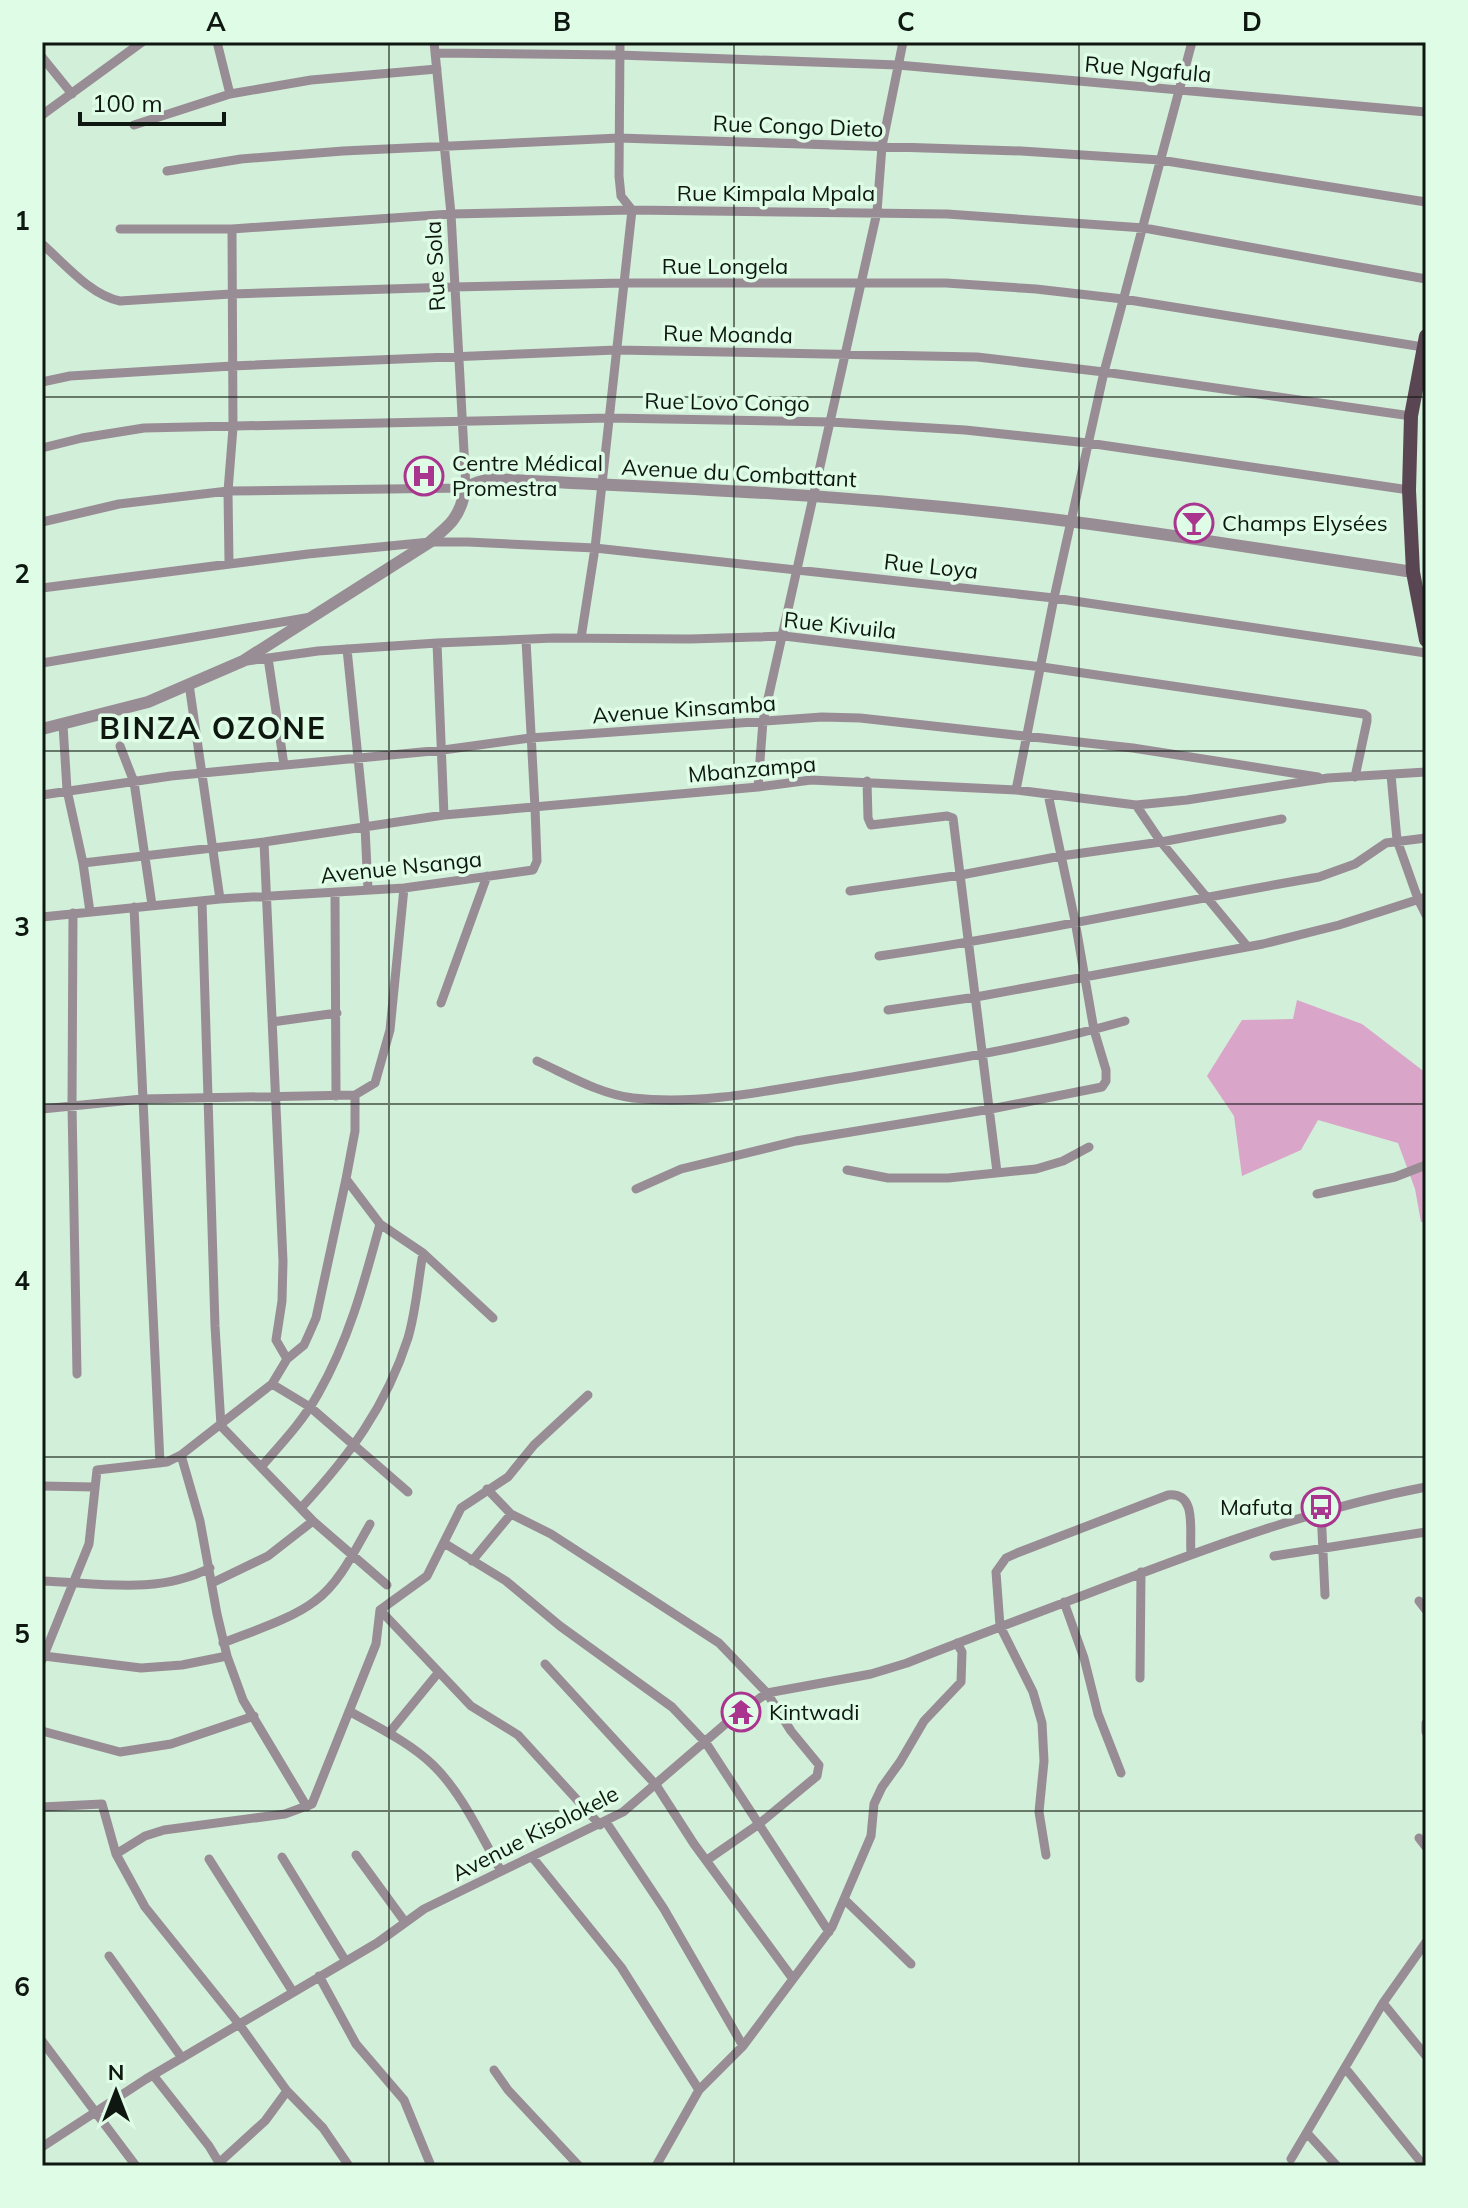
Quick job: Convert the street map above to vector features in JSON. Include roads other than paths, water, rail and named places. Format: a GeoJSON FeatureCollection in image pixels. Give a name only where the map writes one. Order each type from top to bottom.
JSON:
{"type":"FeatureCollection","features":[{"type":"Feature","properties":{"kind":"main road"},"geometry":{"type":"LineString","coordinates":[[1425,342],[1411,416],[1409,490],[1413,572],[1422,590],[1426,640]]}},
{"type":"Feature","properties":{"kind":"street"},"geometry":{"type":"LineString","coordinates":[[42,115],[142,42]]}},
{"type":"Feature","properties":{"kind":"street"},"geometry":{"type":"LineString","coordinates":[[217,42],[230,94]]}},
{"type":"Feature","properties":{"kind":"street"},"geometry":{"type":"LineString","coordinates":[[581,638],[603,485],[632,210],[621,196],[620,42]]}},
{"type":"Feature","properties":{"kind":"street"},"geometry":{"type":"LineString","coordinates":[[758,787],[763,721],[877,212],[882,146],[903,42]]}},
{"type":"Feature","properties":{"kind":"street"},"geometry":{"type":"LineString","coordinates":[[1016,790],[1104,372],[1192,42]]}},
{"type":"Feature","properties":{"kind":"street","name":"Rue Ngafula"},"geometry":{"type":"LineString","coordinates":[[435,47],[898,65],[1426,112]]}},
{"type":"Feature","properties":{"kind":"street","name":"Rue Sola"},"geometry":{"type":"LineString","coordinates":[[435,47],[451,214],[466,488]]}},
{"type":"Feature","properties":{"kind":"street"},"geometry":{"type":"LineString","coordinates":[[42,57],[72,94]]}},
{"type":"Feature","properties":{"kind":"street"},"geometry":{"type":"LineString","coordinates":[[134,125],[230,94],[311,80],[437,69]]}},
{"type":"Feature","properties":{"kind":"street","name":"Rue Congo Dieto"},"geometry":{"type":"LineString","coordinates":[[167,171],[241,159],[445,145],[619,138],[1021,151],[1160,160],[1426,202]]}},
{"type":"Feature","properties":{"kind":"street","name":"Rue Kimpala Mpala"},"geometry":{"type":"LineString","coordinates":[[120,229],[232,229],[451,214],[632,210],[947,214],[1144,228],[1426,279]]}},
{"type":"Feature","properties":{"kind":"street"},"geometry":{"type":"LineString","coordinates":[[229,563],[228,491],[233,428],[232,229]]}},
{"type":"Feature","properties":{"kind":"street","name":"Rue Longela"},"geometry":{"type":"LineString","coordinates":[[42,244],[109,299],[130,302],[231,294],[622,283],[946,283],[1123,299],[1425,342]]}},
{"type":"Feature","properties":{"kind":"street","name":"Rue Moanda"},"geometry":{"type":"LineString","coordinates":[[42,382],[70,376],[232,366],[616,350],[977,357],[1411,416]]}},
{"type":"Feature","properties":{"kind":"street","name":"Rue Lovo Congo"},"geometry":{"type":"LineString","coordinates":[[42,448],[144,428],[609,418],[830,422],[965,430],[1088,443],[1409,490]]}},
{"type":"Feature","properties":{"kind":"street","name":"Avenue du Combattant"},"geometry":{"type":"LineString","coordinates":[[466,488],[494,479],[815,496],[1072,521],[1413,572]]}},
{"type":"Feature","properties":{"kind":"street"},"geometry":{"type":"LineString","coordinates":[[42,522],[119,504],[228,491],[466,488],[454,520],[430,542],[243,661],[148,702],[42,729]]}},
{"type":"Feature","properties":{"kind":"street","name":"Rue Loya"},"geometry":{"type":"LineString","coordinates":[[42,588],[229,563],[430,542],[595,548],[1054,598],[1426,653]]}},
{"type":"Feature","properties":{"kind":"street"},"geometry":{"type":"LineString","coordinates":[[42,663],[318,615]]}},
{"type":"Feature","properties":{"kind":"street","name":"Rue Kivuila"},"geometry":{"type":"LineString","coordinates":[[243,661],[437,643],[784,636],[1042,667],[1364,714],[1367,721],[1355,777]]}},
{"type":"Feature","properties":{"kind":"street","name":"Avenue Nsanga"},"geometry":{"type":"LineString","coordinates":[[42,917],[220,899],[404,888],[529,871],[535,867],[535,808],[526,640]]}},
{"type":"Feature","properties":{"kind":"street"},"geometry":{"type":"LineString","coordinates":[[437,643],[444,815]]}},
{"type":"Feature","properties":{"kind":"street"},"geometry":{"type":"LineString","coordinates":[[347,649],[359,757],[368,890]]}},
{"type":"Feature","properties":{"kind":"street"},"geometry":{"type":"LineString","coordinates":[[268,658],[284,765]]}},
{"type":"Feature","properties":{"kind":"street"},"geometry":{"type":"LineString","coordinates":[[189,684],[220,899]]}},
{"type":"Feature","properties":{"kind":"street","name":"Avenue Kinsamba"},"geometry":{"type":"LineString","coordinates":[[42,795],[203,773],[443,750],[530,738],[763,721],[860,718],[1133,748],[1328,778]]}},
{"type":"Feature","properties":{"kind":"street"},"geometry":{"type":"LineString","coordinates":[[63,725],[67,790],[90,912]]}},
{"type":"Feature","properties":{"kind":"street"},"geometry":{"type":"LineString","coordinates":[[120,746],[134,782],[152,905]]}},
{"type":"Feature","properties":{"kind":"street","name":"Mbanzampa"},"geometry":{"type":"LineString","coordinates":[[83,863],[264,842],[444,815],[811,780],[1016,790],[1136,805],[1328,778],[1426,772]]}},
{"type":"Feature","properties":{"kind":"street"},"geometry":{"type":"LineString","coordinates":[[1391,775],[1397,840],[1422,898],[1426,915]]}},
{"type":"Feature","properties":{"kind":"street"},"geometry":{"type":"LineString","coordinates":[[867,781],[871,825],[947,816],[953,818],[997,1172]]}},
{"type":"Feature","properties":{"kind":"street"},"geometry":{"type":"LineString","coordinates":[[636,1189],[681,1169],[796,1141],[1102,1087],[1106,1081],[1106,1070],[1094,1030],[1048,794]]}},
{"type":"Feature","properties":{"kind":"street"},"geometry":{"type":"LineString","coordinates":[[1136,805],[1161,842],[1247,946]]}},
{"type":"Feature","properties":{"kind":"street"},"geometry":{"type":"LineString","coordinates":[[850,891],[1161,842],[1282,819]]}},
{"type":"Feature","properties":{"kind":"street"},"geometry":{"type":"LineString","coordinates":[[879,956],[970,943],[1337,871],[1355,864],[1386,843],[1426,838]]}},
{"type":"Feature","properties":{"kind":"street"},"geometry":{"type":"LineString","coordinates":[[264,842],[283,1261],[282,1301],[276,1340],[287,1359]]}},
{"type":"Feature","properties":{"kind":"street"},"geometry":{"type":"LineString","coordinates":[[441,1003],[487,876]]}},
{"type":"Feature","properties":{"kind":"street"},"geometry":{"type":"LineString","coordinates":[[42,1109],[142,1099],[355,1095],[375,1083],[390,1030],[404,888]]}},
{"type":"Feature","properties":{"kind":"street"},"geometry":{"type":"LineString","coordinates":[[335,893],[336,1096]]}},
{"type":"Feature","properties":{"kind":"street"},"geometry":{"type":"LineString","coordinates":[[888,1010],[976,997],[1247,946],[1339,925],[1422,898]]}},
{"type":"Feature","properties":{"kind":"street"},"geometry":{"type":"LineString","coordinates":[[202,901],[221,1426],[313,1521],[387,1585]]}},
{"type":"Feature","properties":{"kind":"street"},"geometry":{"type":"LineString","coordinates":[[134,907],[160,1463]]}},
{"type":"Feature","properties":{"kind":"street"},"geometry":{"type":"LineString","coordinates":[[73,913],[72,1106],[77,1374]]}},
{"type":"Feature","properties":{"kind":"street"},"geometry":{"type":"LineString","coordinates":[[272,1022],[337,1013]]}},
{"type":"Feature","properties":{"kind":"street"},"geometry":{"type":"LineString","coordinates":[[537,1061],[601,1091],[630,1098],[718,1097],[983,1054],[1125,1021]]}},
{"type":"Feature","properties":{"kind":"street"},"geometry":{"type":"LineString","coordinates":[[227,1656],[159,1668],[43,1658],[89,1544],[95,1475],[101,1469],[160,1463],[181,1455],[272,1384],[287,1359],[304,1345],[316,1318],[346,1179],[355,1131],[355,1095]]}},
{"type":"Feature","properties":{"kind":"street"},"geometry":{"type":"LineString","coordinates":[[847,1170],[909,1180],[1036,1169],[1063,1161],[1089,1147]]}},
{"type":"Feature","properties":{"kind":"street"},"geometry":{"type":"LineString","coordinates":[[1317,1194],[1395,1177],[1426,1165]]}},
{"type":"Feature","properties":{"kind":"street"},"geometry":{"type":"LineString","coordinates":[[346,1179],[380,1224],[423,1253],[493,1318]]}},
{"type":"Feature","properties":{"kind":"street"},"geometry":{"type":"LineString","coordinates":[[261,1467],[310,1407],[345,1342],[380,1224]]}},
{"type":"Feature","properties":{"kind":"street"},"geometry":{"type":"LineString","coordinates":[[301,1508],[356,1445],[381,1403],[408,1336],[423,1253]]}},
{"type":"Feature","properties":{"kind":"street"},"geometry":{"type":"LineString","coordinates":[[272,1384],[310,1407],[408,1492]]}},
{"type":"Feature","properties":{"kind":"street"},"geometry":{"type":"LineString","coordinates":[[116,1854],[145,1836],[164,1830],[259,1818],[307,1807],[316,1799],[376,1644],[380,1610],[427,1576],[461,1508],[508,1477],[534,1445],[588,1395]]}},
{"type":"Feature","properties":{"kind":"street"},"geometry":{"type":"LineString","coordinates":[[181,1455],[200,1521],[227,1656],[243,1700],[307,1807]]}},
{"type":"Feature","properties":{"kind":"street"},"geometry":{"type":"LineString","coordinates":[[42,1486],[94,1487]]}},
{"type":"Feature","properties":{"kind":"street","name":"Avenue Kisolokele"},"geometry":{"type":"LineString","coordinates":[[42,2147],[153,2075],[377,1943],[405,1922],[453,1894],[603,1824],[656,1785],[730,1720],[767,1693],[871,1674],[1191,1553],[1321,1510],[1426,1487]]}},
{"type":"Feature","properties":{"kind":"street"},"geometry":{"type":"LineString","coordinates":[[487,1489],[511,1514],[551,1534],[719,1643],[767,1693],[820,1769],[817,1776],[759,1824],[707,1860]]}},
{"type":"Feature","properties":{"kind":"street"},"geometry":{"type":"LineString","coordinates":[[1046,1855],[1039,1812],[1044,1761],[1042,1723],[1033,1692],[1000,1626],[996,1572],[999,1564],[1006,1558],[1084,1527],[1178,1494],[1185,1497],[1189,1505],[1191,1553]]}},
{"type":"Feature","properties":{"kind":"street"},"geometry":{"type":"LineString","coordinates":[[1321,1510],[1325,1595]]}},
{"type":"Feature","properties":{"kind":"street"},"geometry":{"type":"LineString","coordinates":[[472,1561],[511,1514]]}},
{"type":"Feature","properties":{"kind":"street"},"geometry":{"type":"LineString","coordinates":[[212,1583],[268,1556],[313,1521]]}},
{"type":"Feature","properties":{"kind":"street"},"geometry":{"type":"LineString","coordinates":[[223,1643],[316,1601],[352,1555],[370,1524]]}},
{"type":"Feature","properties":{"kind":"street"},"geometry":{"type":"LineString","coordinates":[[1274,1556],[1426,1532]]}},
{"type":"Feature","properties":{"kind":"street"},"geometry":{"type":"LineString","coordinates":[[444,1543],[506,1581],[560,1626],[653,1692],[706,1743],[829,1932]]}},
{"type":"Feature","properties":{"kind":"street"},"geometry":{"type":"LineString","coordinates":[[42,1581],[135,1586],[180,1579],[210,1568]]}},
{"type":"Feature","properties":{"kind":"street"},"geometry":{"type":"LineString","coordinates":[[1140,1678],[1141,1572]]}},
{"type":"Feature","properties":{"kind":"street"},"geometry":{"type":"LineString","coordinates":[[1419,1601],[1426,1610]]}},
{"type":"Feature","properties":{"kind":"street"},"geometry":{"type":"LineString","coordinates":[[1064,1602],[1084,1658],[1098,1714],[1121,1773]]}},
{"type":"Feature","properties":{"kind":"street"},"geometry":{"type":"LineString","coordinates":[[380,1610],[471,1706],[518,1735],[603,1824],[664,1909],[743,2046]]}},
{"type":"Feature","properties":{"kind":"street"},"geometry":{"type":"LineString","coordinates":[[656,2166],[699,2090],[743,2046],[829,1932],[871,1836],[874,1804],[882,1787],[924,1721],[961,1682],[962,1652],[957,1643]]}},
{"type":"Feature","properties":{"kind":"street"},"geometry":{"type":"LineString","coordinates":[[545,1664],[656,1785],[793,1979]]}},
{"type":"Feature","properties":{"kind":"street"},"geometry":{"type":"LineString","coordinates":[[389,1733],[438,1673]]}},
{"type":"Feature","properties":{"kind":"street"},"geometry":{"type":"LineString","coordinates":[[349,1711],[389,1733],[423,1757],[443,1776],[501,1871]]}},
{"type":"Feature","properties":{"kind":"street"},"geometry":{"type":"LineString","coordinates":[[42,1731],[120,1752],[171,1744],[254,1716]]}},
{"type":"Feature","properties":{"kind":"street"},"geometry":{"type":"LineString","coordinates":[[1426,1723],[1426,1732]]}},
{"type":"Feature","properties":{"kind":"street"},"geometry":{"type":"LineString","coordinates":[[42,1807],[102,1804],[116,1854],[145,1907],[239,2024],[287,2091],[323,2128],[349,2166]]}},
{"type":"Feature","properties":{"kind":"street"},"geometry":{"type":"LineString","coordinates":[[356,1855],[405,1922]]}},
{"type":"Feature","properties":{"kind":"street"},"geometry":{"type":"LineString","coordinates":[[282,1857],[345,1960]]}},
{"type":"Feature","properties":{"kind":"street"},"geometry":{"type":"LineString","coordinates":[[533,1858],[621,1967],[699,2090]]}},
{"type":"Feature","properties":{"kind":"street"},"geometry":{"type":"LineString","coordinates":[[209,1859],[293,1992]]}},
{"type":"Feature","properties":{"kind":"street"},"geometry":{"type":"LineString","coordinates":[[845,1900],[911,1964]]}},
{"type":"Feature","properties":{"kind":"street"},"geometry":{"type":"LineString","coordinates":[[1291,2159],[1383,2003],[1425,1946]]}},
{"type":"Feature","properties":{"kind":"street"},"geometry":{"type":"LineString","coordinates":[[109,1956],[182,2058]]}},
{"type":"Feature","properties":{"kind":"street"},"geometry":{"type":"LineString","coordinates":[[319,1976],[356,2044],[404,2100],[431,2166]]}},
{"type":"Feature","properties":{"kind":"street"},"geometry":{"type":"LineString","coordinates":[[1383,2003],[1426,2056]]}},
{"type":"Feature","properties":{"kind":"street"},"geometry":{"type":"LineString","coordinates":[[42,2041],[136,2166]]}},
{"type":"Feature","properties":{"kind":"street"},"geometry":{"type":"LineString","coordinates":[[1346,2069],[1424,2166]]}},
{"type":"Feature","properties":{"kind":"street"},"geometry":{"type":"LineString","coordinates":[[494,2070],[508,2090],[579,2166]]}},
{"type":"Feature","properties":{"kind":"street"},"geometry":{"type":"LineString","coordinates":[[153,2075],[220,2164],[265,2121],[287,2091]]}},
{"type":"Feature","properties":{"kind":"street"},"geometry":{"type":"LineString","coordinates":[[1307,2133],[1337,2166]]}},
{"type":"Feature","properties":{"kind":"place","name":"Centre Médical Promestra"},"geometry":{"type":"Point","coordinates":[424,476]}},
{"type":"Feature","properties":{"kind":"place","name":"Champs Elysées"},"geometry":{"type":"Point","coordinates":[1194,523]}},
{"type":"Feature","properties":{"kind":"place","name":"Mafuta"},"geometry":{"type":"Point","coordinates":[1321,1507]}},
{"type":"Feature","properties":{"kind":"place","name":"Kintwadi"},"geometry":{"type":"Point","coordinates":[741,1712]}},
{"type":"Feature","properties":{"kind":"district","name":"BINZA OZONE"},"geometry":{"type":"Point","coordinates":[213,729]}}]}
